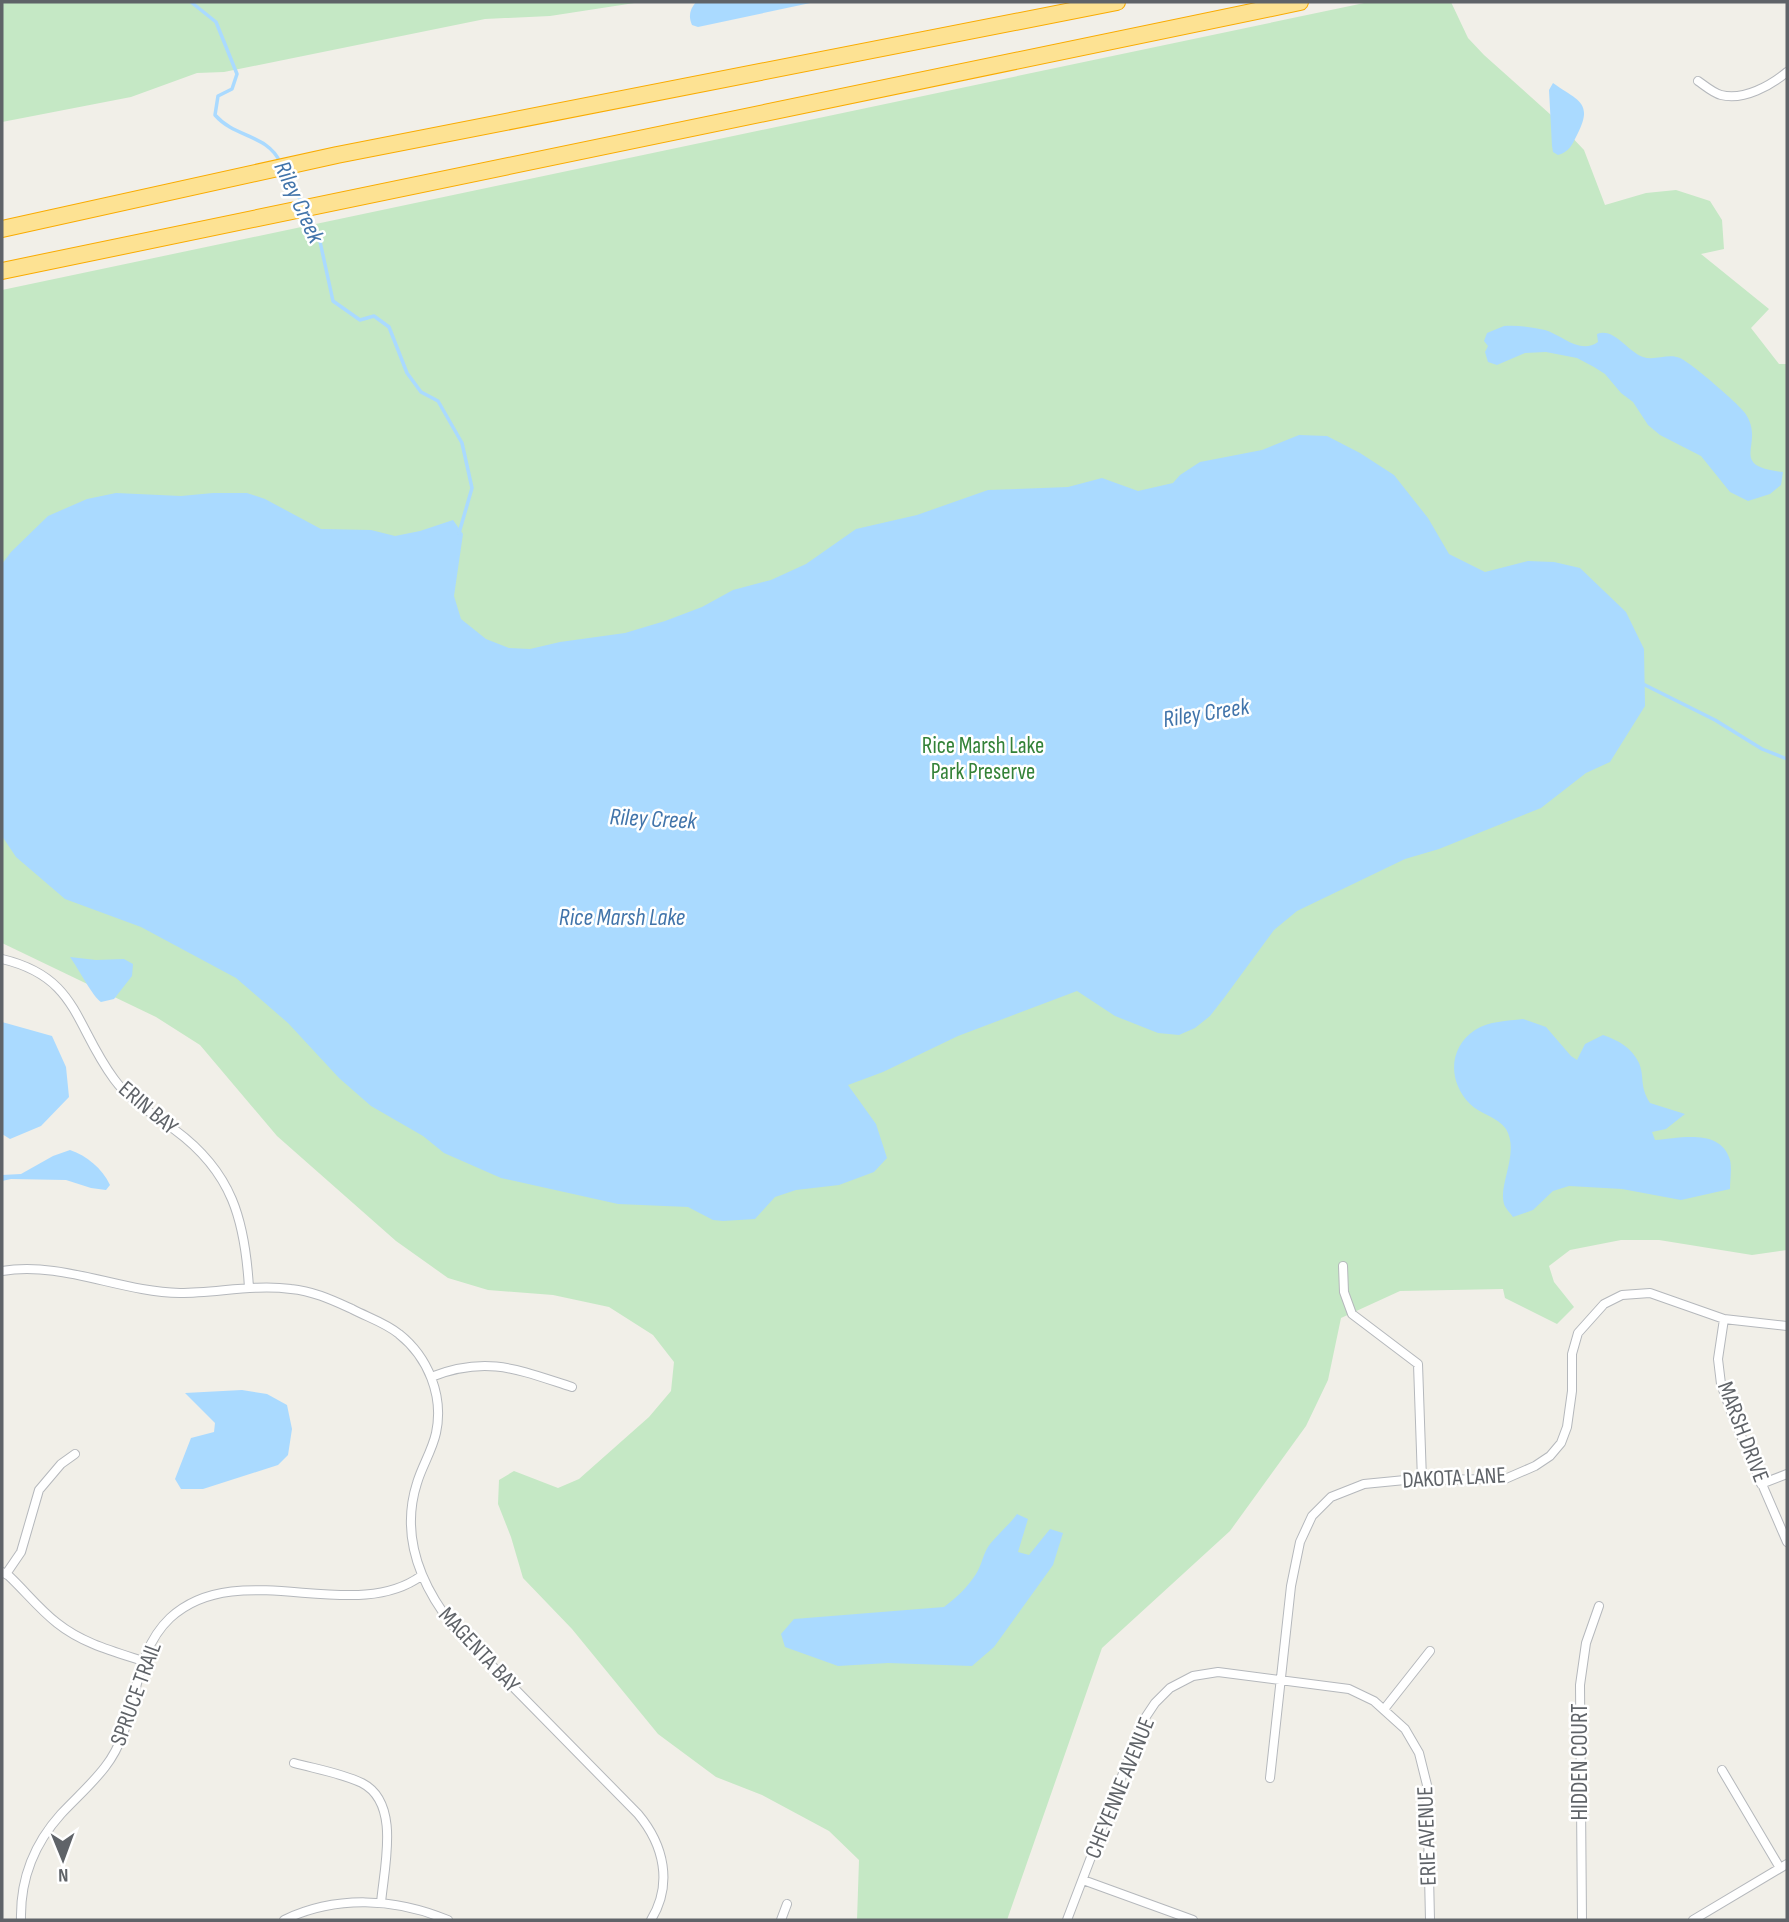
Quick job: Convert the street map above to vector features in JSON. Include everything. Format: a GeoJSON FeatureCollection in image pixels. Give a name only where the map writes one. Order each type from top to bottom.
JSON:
{"type":"FeatureCollection","features":[{"type":"Feature","properties":{"kind":"highway"},"geometry":{"type":"LineString","coordinates":[[2,229],[337,155],[1117,2]]}},
{"type":"Feature","properties":{"kind":"highway"},"geometry":{"type":"LineString","coordinates":[[2,271],[1300,2]]}},
{"type":"Feature","properties":{"kind":"street"},"geometry":{"type":"LineString","coordinates":[[1698,80],[1721,95],[1741,95],[1758,90],[1787,72]]}},
{"type":"Feature","properties":{"kind":"street","name":"ERIN BAY"},"geometry":{"type":"LineString","coordinates":[[2,959],[21,963],[55,984],[68,998],[101,1059],[128,1096],[194,1145],[211,1163],[235,1205],[243,1227],[249,1288]]}},
{"type":"Feature","properties":{"kind":"street"},"geometry":{"type":"LineString","coordinates":[[1343,1266],[1344,1292],[1352,1314],[1418,1364],[1422,1480]]}},
{"type":"Feature","properties":{"kind":"street","name":"MAGENTA BAY"},"geometry":{"type":"LineString","coordinates":[[2,1271],[39,1269],[161,1293],[249,1288],[293,1289],[315,1294],[397,1332],[411,1346],[432,1377],[437,1399],[436,1433],[416,1483],[411,1530],[414,1554],[421,1576],[430,1594],[453,1626],[650,1828],[663,1861],[664,1880],[661,1898],[651,1920]]}},
{"type":"Feature","properties":{"kind":"street","name":"DAKOTA LANE"},"geometry":{"type":"LineString","coordinates":[[1270,1778],[1279,1678],[1300,1542],[1312,1516],[1331,1497],[1364,1484],[1505,1479],[1550,1456],[1561,1443],[1567,1427],[1572,1391],[1572,1354],[1578,1333],[1604,1304],[1622,1294],[1650,1293],[1724,1319],[1787,1326]]}},
{"type":"Feature","properties":{"kind":"street","name":"MARSH DRIVE"},"geometry":{"type":"LineString","coordinates":[[1724,1319],[1718,1359],[1721,1384],[1787,1542]]}},
{"type":"Feature","properties":{"kind":"street"},"geometry":{"type":"LineString","coordinates":[[432,1377],[461,1367],[499,1366],[572,1387]]}},
{"type":"Feature","properties":{"kind":"street"},"geometry":{"type":"LineString","coordinates":[[75,1454],[61,1464],[39,1490],[21,1552],[4,1573],[56,1622],[74,1634],[92,1644],[142,1661]]}},
{"type":"Feature","properties":{"kind":"street"},"geometry":{"type":"LineString","coordinates":[[1761,1483],[1787,1474]]}},
{"type":"Feature","properties":{"kind":"street","name":"SPRUCE TRAIL"},"geometry":{"type":"LineString","coordinates":[[21,1920],[23,1888],[35,1849],[60,1815],[105,1768],[117,1750],[132,1710],[142,1661],[158,1632],[172,1617],[207,1597],[225,1592],[246,1590],[362,1594],[409,1585],[421,1576]]}},
{"type":"Feature","properties":{"kind":"street","name":"HIDDEN COURT"},"geometry":{"type":"LineString","coordinates":[[1582,1920],[1580,1685],[1586,1643],[1599,1606]]}},
{"type":"Feature","properties":{"kind":"street"},"geometry":{"type":"LineString","coordinates":[[1385,1708],[1430,1651]]}},
{"type":"Feature","properties":{"kind":"street","name":"CHEYENNE AVENUE"},"geometry":{"type":"LineString","coordinates":[[1067,1920],[1143,1721],[1155,1703],[1170,1688],[1193,1676],[1218,1672],[1279,1678]]}},
{"type":"Feature","properties":{"kind":"street","name":"ERIE AVENUE"},"geometry":{"type":"LineString","coordinates":[[1279,1678],[1349,1689],[1385,1708],[1405,1729],[1419,1753],[1427,1785],[1430,1920]]}},
{"type":"Feature","properties":{"kind":"street"},"geometry":{"type":"LineString","coordinates":[[294,1763],[362,1783],[383,1802],[387,1826],[381,1903]]}},
{"type":"Feature","properties":{"kind":"street"},"geometry":{"type":"LineString","coordinates":[[1693,1920],[1784,1866],[1722,1770]]}},
{"type":"Feature","properties":{"kind":"street"},"geometry":{"type":"LineString","coordinates":[[1083,1880],[1194,1920]]}},
{"type":"Feature","properties":{"kind":"street"},"geometry":{"type":"LineString","coordinates":[[284,1920],[299,1913],[356,1902],[414,1908],[448,1920]]}},
{"type":"Feature","properties":{"kind":"street"},"geometry":{"type":"LineString","coordinates":[[780,1920],[787,1904]]}},
{"type":"Feature","properties":{"kind":"green space"},"geometry":{"type":"Polygon","coordinates":[[[2,2],[641,2],[550,16],[485,19],[224,72],[197,73],[131,97],[2,122],[2,2]]]}},
{"type":"Feature","properties":{"kind":"green space","name":"Rice Marsh Lake Park Preserve"},"geometry":{"type":"Polygon","coordinates":[[[1369,2],[1451,2],[1468,38],[1551,115],[1584,150],[1605,205],[1646,193],[1676,190],[1710,201],[1722,220],[1724,249],[1701,254],[1769,309],[1751,328],[1779,364],[1787,364],[1787,1250],[1752,1255],[1659,1240],[1621,1240],[1570,1250],[1549,1266],[1554,1282],[1574,1307],[1557,1324],[1505,1298],[1503,1289],[1400,1291],[1341,1318],[1328,1380],[1306,1426],[1230,1531],[1102,1648],[1007,1920],[857,1920],[859,1860],[829,1831],[762,1795],[716,1777],[658,1734],[572,1629],[523,1578],[498,1504],[499,1480],[514,1471],[558,1488],[579,1479],[649,1417],[671,1391],[674,1362],[653,1335],[609,1307],[553,1295],[488,1290],[448,1278],[396,1241],[277,1136],[200,1045],[156,1017],[2,943],[2,290],[1369,2]]]}},
{"type":"Feature","properties":{"kind":"water"},"geometry":{"type":"Polygon","coordinates":[[[696,2],[815,2],[698,27],[692,25],[690,19],[696,2]]]}},
{"type":"Feature","properties":{"kind":"water"},"geometry":{"type":"Polygon","coordinates":[[[1553,83],[1581,103],[1584,115],[1572,145],[1558,155],[1553,152],[1552,146],[1549,90],[1553,83]]]}},
{"type":"Feature","properties":{"kind":"water"},"geometry":{"type":"Polygon","coordinates":[[[1504,326],[1545,330],[1571,343],[1585,346],[1598,342],[1597,334],[1609,334],[1643,357],[1680,358],[1694,367],[1745,413],[1751,424],[1751,459],[1756,465],[1783,472],[1781,485],[1770,494],[1748,501],[1730,492],[1701,456],[1660,435],[1648,425],[1633,402],[1621,393],[1605,374],[1577,358],[1546,352],[1525,353],[1497,365],[1488,362],[1485,352],[1488,346],[1484,341],[1487,333],[1504,326]]]}},
{"type":"Feature","properties":{"kind":"water","name":"Rice Marsh Lake"},"geometry":{"type":"Polygon","coordinates":[[[1299,435],[1327,436],[1394,475],[1428,518],[1449,554],[1485,572],[1528,561],[1554,562],[1580,568],[1626,612],[1644,649],[1645,706],[1610,762],[1586,773],[1541,808],[1439,849],[1405,859],[1297,911],[1274,930],[1210,1016],[1195,1028],[1179,1035],[1158,1033],[1115,1016],[1077,991],[958,1036],[883,1072],[848,1085],[876,1124],[887,1158],[874,1172],[839,1185],[796,1190],[775,1197],[755,1219],[713,1220],[688,1207],[618,1204],[501,1178],[444,1153],[423,1136],[371,1106],[339,1078],[288,1023],[236,978],[141,927],[65,899],[16,857],[2,836],[2,564],[48,516],[87,499],[116,493],[181,496],[247,493],[265,499],[321,529],[371,530],[395,536],[453,520],[463,534],[454,596],[461,619],[486,639],[509,648],[530,649],[625,633],[665,621],[702,607],[733,590],[771,580],[806,564],[856,529],[917,515],[988,490],[1068,487],[1102,478],[1138,491],[1173,483],[1200,462],[1262,450],[1299,435]]]}},
{"type":"Feature","properties":{"kind":"water"},"geometry":{"type":"Polygon","coordinates":[[[70,957],[124,959],[133,964],[132,976],[114,999],[101,1002],[70,957]]]}},
{"type":"Feature","properties":{"kind":"water"},"geometry":{"type":"Polygon","coordinates":[[[1523,1019],[1546,1027],[1577,1060],[1585,1044],[1603,1035],[1628,1049],[1639,1063],[1644,1091],[1650,1103],[1685,1114],[1666,1129],[1652,1132],[1655,1140],[1698,1137],[1718,1143],[1730,1160],[1730,1189],[1681,1200],[1622,1189],[1569,1186],[1553,1191],[1533,1210],[1513,1217],[1505,1206],[1503,1196],[1510,1158],[1510,1138],[1503,1125],[1470,1104],[1463,1095],[1458,1086],[1454,1066],[1460,1046],[1475,1030],[1492,1023],[1523,1019]]]}},
{"type":"Feature","properties":{"kind":"water"},"geometry":{"type":"Polygon","coordinates":[[[2,1022],[52,1036],[66,1067],[69,1097],[41,1126],[10,1139],[2,1134],[2,1022]]]}},
{"type":"Feature","properties":{"kind":"water"},"geometry":{"type":"Polygon","coordinates":[[[70,1150],[88,1159],[98,1168],[110,1185],[106,1190],[66,1180],[2,1181],[2,1175],[21,1174],[70,1150]]]}},
{"type":"Feature","properties":{"kind":"water"},"geometry":{"type":"Polygon","coordinates":[[[242,1390],[267,1394],[287,1405],[292,1429],[288,1455],[278,1465],[203,1489],[181,1489],[175,1479],[191,1438],[214,1432],[215,1423],[185,1393],[242,1390]]]}},
{"type":"Feature","properties":{"kind":"water"},"geometry":{"type":"Polygon","coordinates":[[[1017,1514],[1028,1519],[1018,1552],[1029,1555],[1050,1529],[1063,1533],[1053,1565],[994,1647],[972,1666],[888,1663],[838,1666],[785,1647],[781,1634],[794,1619],[944,1607],[969,1584],[990,1544],[1017,1514]]]}},
{"type":"Feature","properties":{"kind":"waterway","name":"Riley Creek"},"geometry":{"type":"LineString","coordinates":[[191,2],[216,22],[237,74],[232,89],[218,96],[215,115],[232,128],[267,146],[280,162]]}},
{"type":"Feature","properties":{"kind":"waterway","name":"Riley Creek"},"geometry":{"type":"LineString","coordinates":[[285,172],[303,205]]}},
{"type":"Feature","properties":{"kind":"waterway","name":"Riley Creek"},"geometry":{"type":"LineString","coordinates":[[306,212],[319,237],[333,301],[360,320],[374,316],[389,327],[407,373],[421,392],[438,401],[462,443],[472,488],[459,533]]}},
{"type":"Feature","properties":{"kind":"waterway","name":"Riley Creek"},"geometry":{"type":"LineString","coordinates":[[1643,684],[1715,720],[1762,749],[1787,759]]}}]}
